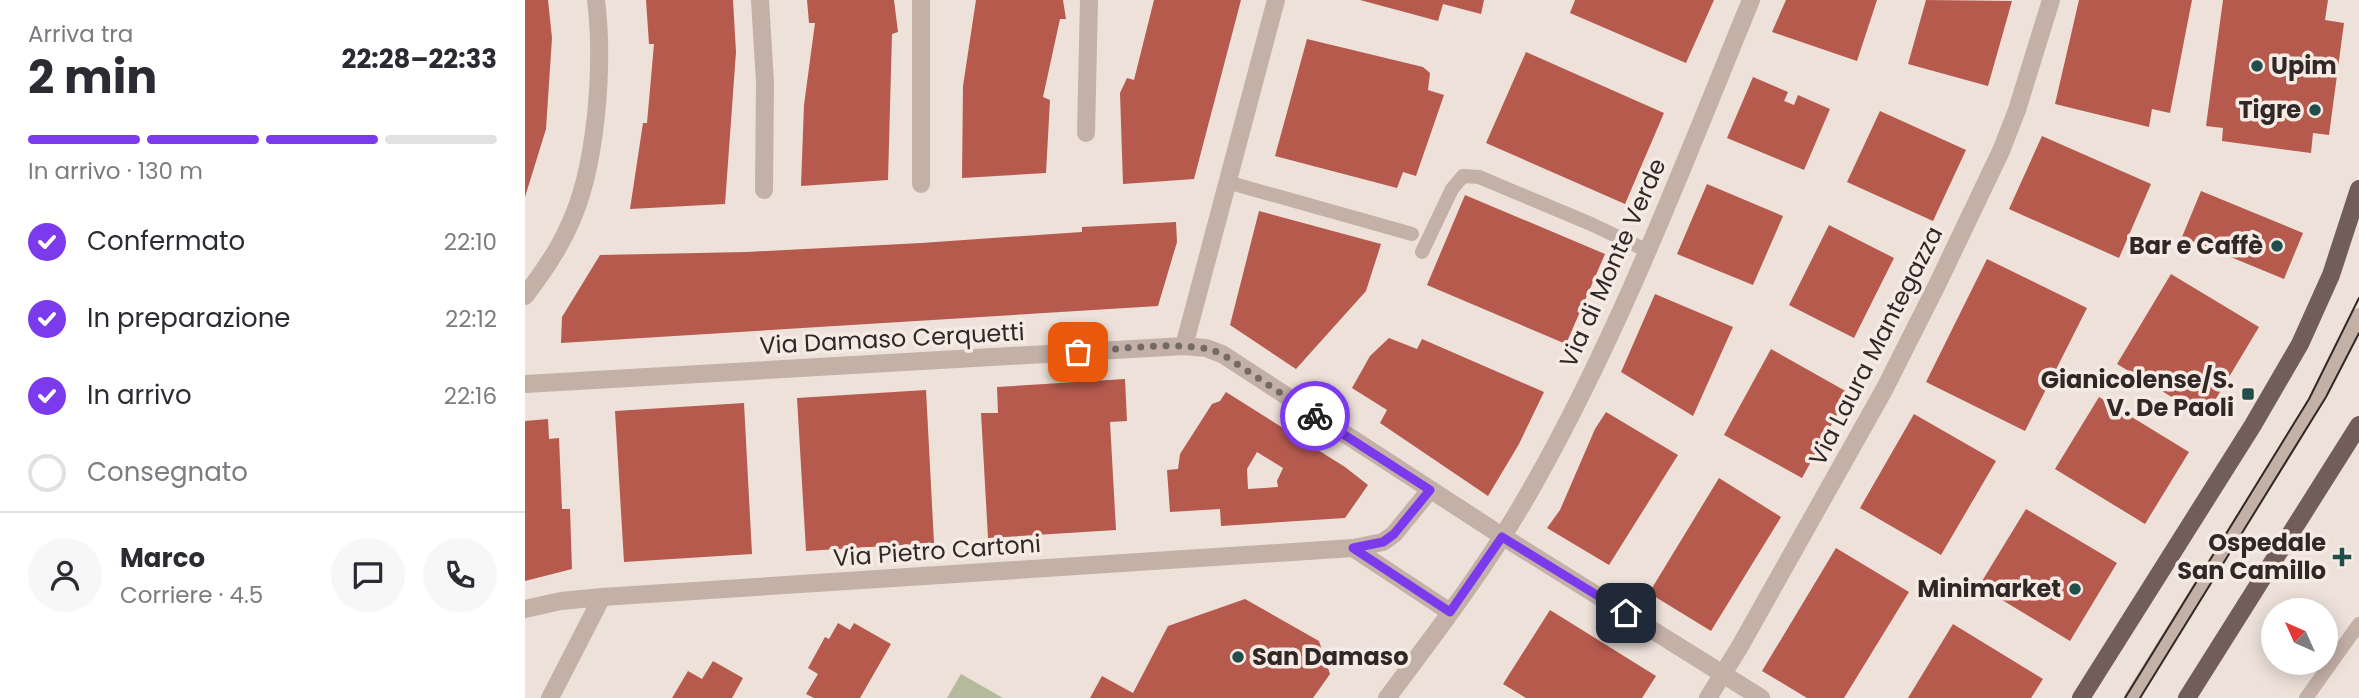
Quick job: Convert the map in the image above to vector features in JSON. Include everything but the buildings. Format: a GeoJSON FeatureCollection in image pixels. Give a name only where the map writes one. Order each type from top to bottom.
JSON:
{"type":"FeatureCollection","features":[{"type":"Feature","properties":{"kind":"main road"},"geometry":{"type":"LineString","coordinates":[[2081,698],[2232,459],[2290,361],[2322,296],[2359,189]]}},
{"type":"Feature","properties":{"kind":"main road"},"geometry":{"type":"LineString","coordinates":[[2187,698],[2359,425]]}},
{"type":"Feature","properties":{"kind":"street"},"geometry":{"type":"LineString","coordinates":[[525,296],[543,274],[569,227],[586,177],[596,104],[596,0]]}},
{"type":"Feature","properties":{"kind":"street"},"geometry":{"type":"LineString","coordinates":[[760,0],[765,82],[764,190]]}},
{"type":"Feature","properties":{"kind":"street"},"geometry":{"type":"LineString","coordinates":[[921,0],[921,184]]}},
{"type":"Feature","properties":{"kind":"street"},"geometry":{"type":"LineString","coordinates":[[1086,133],[1089,0]]}},
{"type":"Feature","properties":{"kind":"street"},"geometry":{"type":"LineString","coordinates":[[1184,346],[1276,0]]}},
{"type":"Feature","properties":{"kind":"street","name":"Via di Monte Verde"},"geometry":{"type":"LineString","coordinates":[[1450,612],[1502,537],[1561,434],[1648,251],[1751,0]]}},
{"type":"Feature","properties":{"kind":"street","name":"Via Laura Mantegazza"},"geometry":{"type":"LineString","coordinates":[[1707,698],[1884,390],[1957,243],[2001,151],[2017,110],[2051,0]]}},
{"type":"Feature","properties":{"kind":"street","name":"Via Damaso Cerquetti"},"geometry":{"type":"LineString","coordinates":[[525,384],[1184,346],[1206,348],[1222,354],[1502,537],[1761,698]]}},
{"type":"Feature","properties":{"kind":"street","name":"Via Pietro Cartoni"},"geometry":{"type":"LineString","coordinates":[[525,609],[561,601],[602,597],[1353,548],[1383,542],[1394,534],[1430,490]]}},
{"type":"Feature","properties":{"kind":"street"},"geometry":{"type":"LineString","coordinates":[[1353,548],[1450,612],[1387,698]]}},
{"type":"Feature","properties":{"kind":"street"},"geometry":{"type":"LineString","coordinates":[[550,698],[602,597]]}},
{"type":"Feature","properties":{"kind":"lane"},"geometry":{"type":"LineString","coordinates":[[1422,252],[1452,189],[1463,176],[1479,177],[1648,251]]}},
{"type":"Feature","properties":{"kind":"lane"},"geometry":{"type":"LineString","coordinates":[[1227,182],[1412,234]]}},
{"type":"Feature","properties":{"kind":"lane"},"geometry":{"type":"LineString","coordinates":[[2131,698],[2290,444],[2321,391],[2359,314]]}},
{"type":"Feature","properties":{"kind":"lane"},"geometry":{"type":"LineString","coordinates":[[2306,698],[2359,624]]}},
{"type":"Feature","properties":{"kind":"green space"},"geometry":{"type":"Polygon","coordinates":[[[961,674],[1003,698],[947,698],[961,674]]]}},
{"type":"Feature","properties":{"kind":"tram line"},"geometry":{"type":"LineString","coordinates":[[2125,698],[2309,399],[2359,298]]}},
{"type":"Feature","properties":{"kind":"tram line"},"geometry":{"type":"LineString","coordinates":[[2140,698],[2326,397],[2359,333]]}},
{"type":"Feature","properties":{"kind":"way so far"},"geometry":{"type":"LineString","coordinates":[[1078,352],[1184,346],[1206,348],[1222,354],[1315,416]]}},
{"type":"Feature","properties":{"kind":"place","name":"Upim"},"geometry":{"type":"Point","coordinates":[2257,66]}},
{"type":"Feature","properties":{"kind":"place","name":"Tigre"},"geometry":{"type":"Point","coordinates":[2315,110]}},
{"type":"Feature","properties":{"kind":"place","name":"Bar e Caffè"},"geometry":{"type":"Point","coordinates":[2277,246]}},
{"type":"Feature","properties":{"kind":"place","name":"Gianicolense/S. V. De Paoli"},"geometry":{"type":"Point","coordinates":[2248,394]}},
{"type":"Feature","properties":{"kind":"place","name":"Ospedale San Camillo"},"geometry":{"type":"Point","coordinates":[2342,557]}},
{"type":"Feature","properties":{"kind":"place","name":"Minimarket"},"geometry":{"type":"Point","coordinates":[2075,589]}},
{"type":"Feature","properties":{"kind":"place","name":"San Damaso"},"geometry":{"type":"Point","coordinates":[1238,657]}},
{"type":"Feature","properties":{"kind":"route"},"geometry":{"type":"LineString","coordinates":[[1315,416],[1430,490],[1394,534],[1383,542],[1353,548],[1450,612],[1502,537],[1626,613]]}}]}
